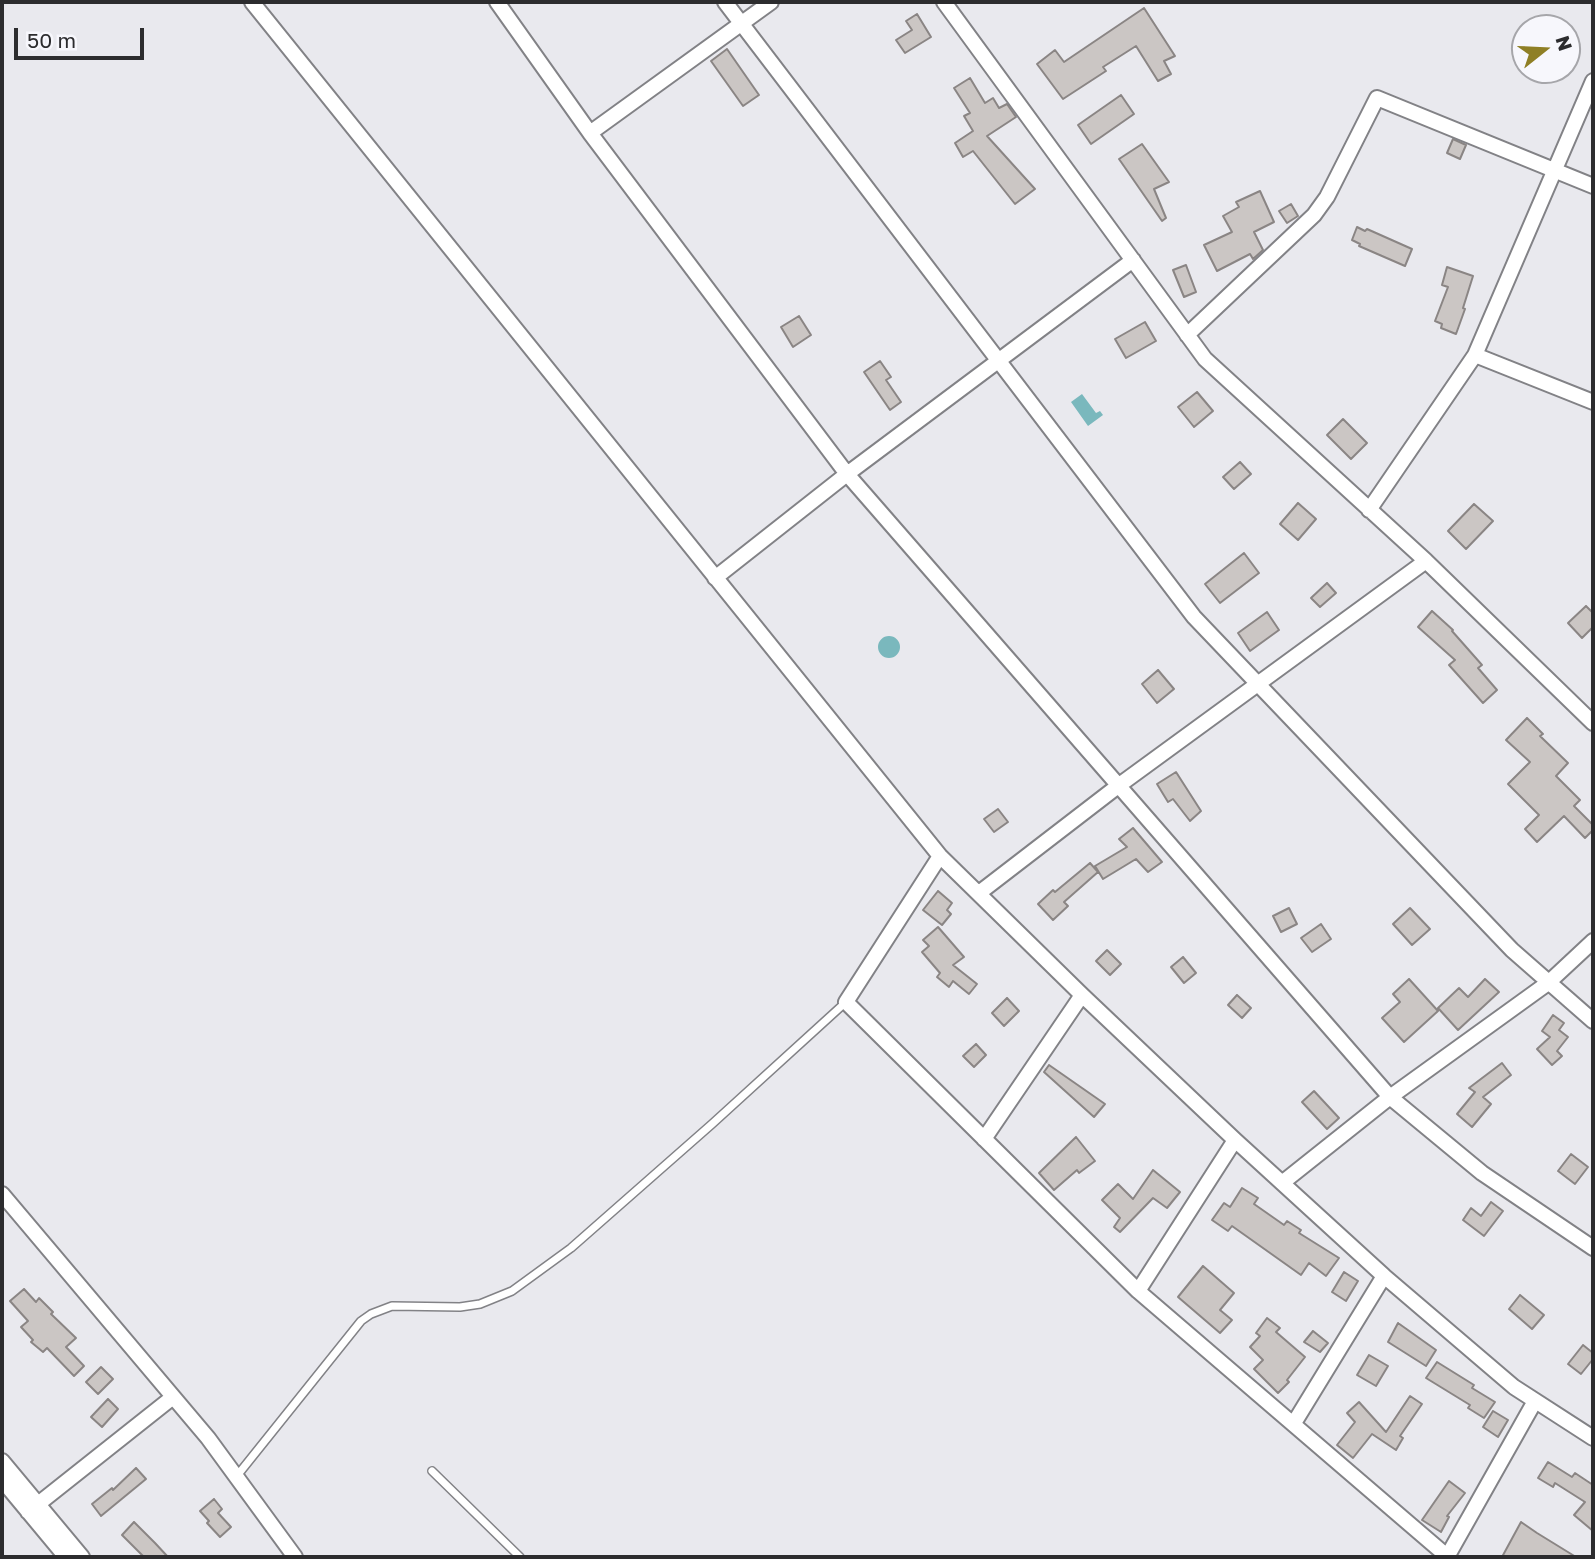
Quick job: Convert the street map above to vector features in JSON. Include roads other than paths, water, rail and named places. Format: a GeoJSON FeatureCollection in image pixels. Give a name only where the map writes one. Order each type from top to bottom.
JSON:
{"type":"FeatureCollection","features":[{"type":"Feature","properties":{"kind":"street"},"geometry":{"type":"LineString","coordinates":[[253,2],[940,856],[1235,1140],[1384,1276],[1514,1387],[1593,1438]]}},
{"type":"Feature","properties":{"kind":"street"},"geometry":{"type":"LineString","coordinates":[[497,2],[590,132],[847,474],[1390,1097],[1482,1173],[1593,1248]]}},
{"type":"Feature","properties":{"kind":"street"},"geometry":{"type":"LineString","coordinates":[[725,2],[1194,617],[1512,950],[1593,1021]]}},
{"type":"Feature","properties":{"kind":"street"},"geometry":{"type":"LineString","coordinates":[[590,132],[771,2]]}},
{"type":"Feature","properties":{"kind":"street"},"geometry":{"type":"LineString","coordinates":[[944,2],[1205,359],[1426,561],[1593,723]]}},
{"type":"Feature","properties":{"kind":"street"},"geometry":{"type":"LineString","coordinates":[[1369,510],[1475,355],[1593,81]]}},
{"type":"Feature","properties":{"kind":"street"},"geometry":{"type":"LineString","coordinates":[[1187,335],[1314,215],[1327,197],[1377,97],[1593,186]]}},
{"type":"Feature","properties":{"kind":"street"},"geometry":{"type":"LineString","coordinates":[[716,578],[847,474],[1133,260]]}},
{"type":"Feature","properties":{"kind":"street"},"geometry":{"type":"LineString","coordinates":[[1475,355],[1593,402]]}},
{"type":"Feature","properties":{"kind":"street"},"geometry":{"type":"LineString","coordinates":[[979,893],[1118,786],[1426,561]]}},
{"type":"Feature","properties":{"kind":"street"},"geometry":{"type":"LineString","coordinates":[[940,856],[846,1002],[1138,1290],[1448,1557],[1535,1401]]}},
{"type":"Feature","properties":{"kind":"street"},"geometry":{"type":"LineString","coordinates":[[1282,1183],[1390,1097],[1549,983],[1593,941]]}},
{"type":"Feature","properties":{"kind":"street"},"geometry":{"type":"LineString","coordinates":[[984,1139],[1082,995]]}},
{"type":"Feature","properties":{"kind":"street"},"geometry":{"type":"LineString","coordinates":[[1138,1290],[1235,1140]]}},
{"type":"Feature","properties":{"kind":"street"},"geometry":{"type":"LineString","coordinates":[[2,1194],[208,1438],[295,1557]]}},
{"type":"Feature","properties":{"kind":"street"},"geometry":{"type":"LineString","coordinates":[[1294,1423],[1384,1276]]}},
{"type":"Feature","properties":{"kind":"street"},"geometry":{"type":"LineString","coordinates":[[33,1508],[173,1397]]}},
{"type":"Feature","properties":{"kind":"street"},"geometry":{"type":"LineString","coordinates":[[2,1461],[66,1557]]}},
{"type":"Feature","properties":{"kind":"street"},"geometry":{"type":"LineString","coordinates":[[2,1480],[82,1557]]}},
{"type":"Feature","properties":{"kind":"lane"},"geometry":{"type":"LineString","coordinates":[[236,1477],[361,1321],[370,1314],[392,1306],[460,1307],[480,1304],[512,1291],[571,1248],[846,1002]]}},
{"type":"Feature","properties":{"kind":"lane"},"geometry":{"type":"LineString","coordinates":[[432,1471],[520,1557]]}},
{"type":"Feature","properties":{"kind":"water"},"geometry":{"type":"Polygon","coordinates":[[[1082,394],[1096,413],[1100,411],[1103,415],[1088,426],[1071,402],[1082,394]]]}},
{"type":"Feature","properties":{"kind":"water"},"geometry":{"type":"Polygon","coordinates":[[[889,636],[899,643],[900,647],[893,657],[889,658],[879,651],[878,647],[885,637],[889,636]]]}}]}
